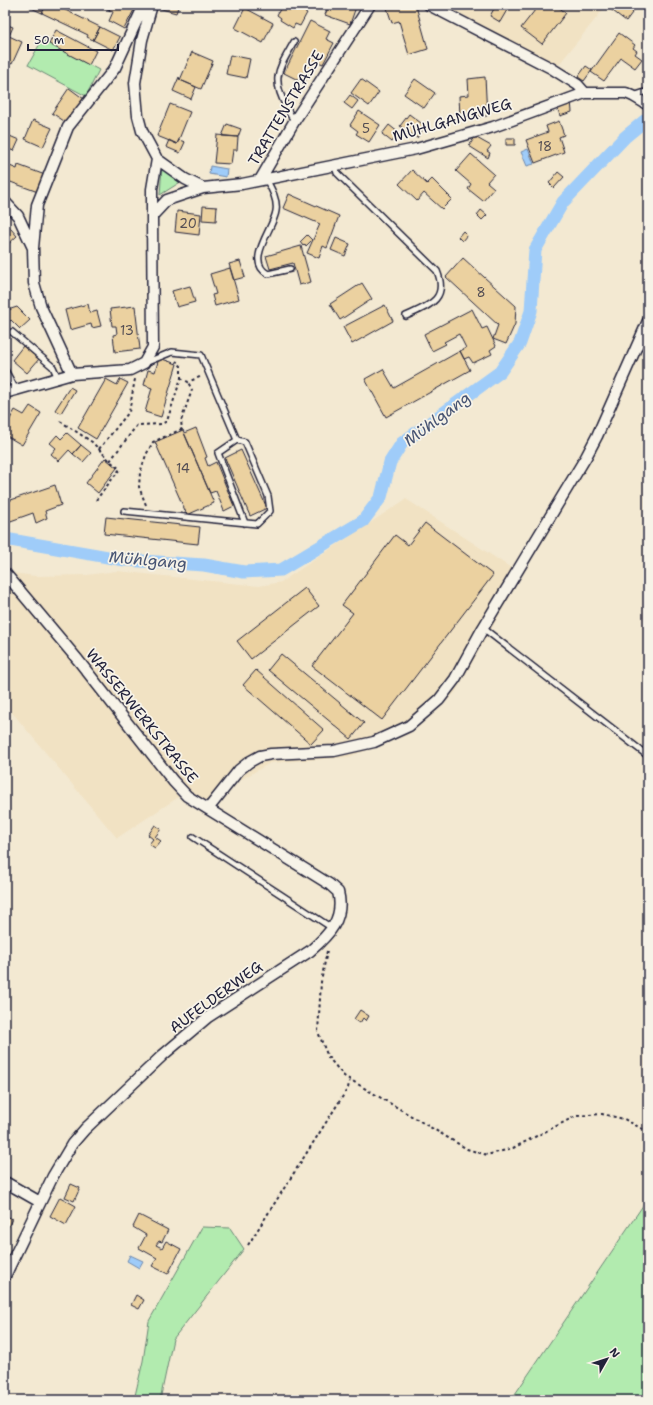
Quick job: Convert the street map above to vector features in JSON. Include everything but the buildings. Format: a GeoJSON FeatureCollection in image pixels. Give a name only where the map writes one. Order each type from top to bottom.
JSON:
{"type":"FeatureCollection","features":[{"type":"Feature","properties":{"kind":"street"},"geometry":{"type":"LineString","coordinates":[[72,374],[41,307],[34,283],[33,248],[37,205],[68,126],[115,68],[144,5]]}},
{"type":"Feature","properties":{"kind":"street"},"geometry":{"type":"LineString","coordinates":[[152,5],[142,40],[135,83],[138,116],[142,131],[157,158],[185,179],[203,188]]}},
{"type":"Feature","properties":{"kind":"street","name":"TRATTENSTRASSE"},"geometry":{"type":"LineString","coordinates":[[152,216],[167,200],[203,188],[242,184],[263,179],[295,120],[370,5]]}},
{"type":"Feature","properties":{"kind":"street"},"geometry":{"type":"LineString","coordinates":[[429,5],[551,68],[578,85],[585,93]]}},
{"type":"Feature","properties":{"kind":"street","name":"MÜHLGANGWEG"},"geometry":{"type":"LineString","coordinates":[[263,179],[335,166],[416,148],[493,127],[585,93],[626,93],[648,106]]}},
{"type":"Feature","properties":{"kind":"street"},"geometry":{"type":"LineString","coordinates":[[5,393],[17,391],[72,374],[130,370],[141,365],[153,347],[152,189],[157,158]]}},
{"type":"Feature","properties":{"kind":"street"},"geometry":{"type":"LineString","coordinates":[[5,202],[18,216],[33,248]]}},
{"type":"Feature","properties":{"kind":"street"},"geometry":{"type":"LineString","coordinates":[[208,809],[239,770],[260,756],[347,749],[374,742],[409,726],[447,691],[597,436],[648,321]]}},
{"type":"Feature","properties":{"kind":"street","name":"WASSERWERKSTRASSE"},"geometry":{"type":"LineString","coordinates":[[5,573],[78,660],[173,781],[187,796],[208,809]]}},
{"type":"Feature","properties":{"kind":"street","name":"AUFELDERWEG"},"geometry":{"type":"LineString","coordinates":[[5,1276],[53,1176],[72,1144],[85,1129],[163,1055],[208,1017],[310,951],[324,939],[340,913],[338,892],[329,884],[208,809]]}},
{"type":"Feature","properties":{"kind":"street"},"geometry":{"type":"LineString","coordinates":[[5,1182],[40,1202]]}},
{"type":"Feature","properties":{"kind":"lane"},"geometry":{"type":"LineString","coordinates":[[294,42],[277,77],[280,98],[291,118],[295,120]]}},
{"type":"Feature","properties":{"kind":"lane"},"geometry":{"type":"LineString","coordinates":[[633,96],[648,91]]}},
{"type":"Feature","properties":{"kind":"lane"},"geometry":{"type":"LineString","coordinates":[[335,166],[338,173],[437,271],[440,285],[439,295],[436,301],[406,316]]}},
{"type":"Feature","properties":{"kind":"lane"},"geometry":{"type":"LineString","coordinates":[[263,179],[276,201],[276,211],[261,246],[260,264],[264,271],[268,274],[290,269]]}},
{"type":"Feature","properties":{"kind":"lane"},"geometry":{"type":"LineString","coordinates":[[12,332],[53,367],[59,379]]}},
{"type":"Feature","properties":{"kind":"lane"},"geometry":{"type":"LineString","coordinates":[[141,365],[172,352],[201,355],[237,440]]}},
{"type":"Feature","properties":{"kind":"lane"},"geometry":{"type":"LineString","coordinates":[[5,370],[17,391]]}},
{"type":"Feature","properties":{"kind":"lane"},"geometry":{"type":"LineString","coordinates":[[124,511],[245,523],[257,524],[270,511],[268,496],[245,442],[237,440],[218,453],[245,523]]}},
{"type":"Feature","properties":{"kind":"lane"},"geometry":{"type":"LineString","coordinates":[[483,628],[648,756]]}},
{"type":"Feature","properties":{"kind":"lane"},"geometry":{"type":"LineString","coordinates":[[193,837],[332,928]]}},
{"type":"Feature","properties":{"kind":"path"},"geometry":{"type":"LineString","coordinates":[[110,461],[137,425],[162,424],[167,421],[181,378],[181,366],[177,361],[164,355]]}},
{"type":"Feature","properties":{"kind":"path"},"geometry":{"type":"LineString","coordinates":[[100,449],[129,412],[141,365]]}},
{"type":"Feature","properties":{"kind":"path"},"geometry":{"type":"LineString","coordinates":[[188,382],[208,373]]}},
{"type":"Feature","properties":{"kind":"path"},"geometry":{"type":"LineString","coordinates":[[146,513],[146,503],[140,487],[140,473],[146,455],[153,442],[182,429],[181,421],[192,390],[188,382],[181,378]]}},
{"type":"Feature","properties":{"kind":"path"},"geometry":{"type":"LineString","coordinates":[[60,421],[92,442],[120,469],[96,500]]}},
{"type":"Feature","properties":{"kind":"path"},"geometry":{"type":"LineString","coordinates":[[332,928],[320,982],[318,1032],[328,1057],[344,1076],[467,1149],[487,1155],[513,1148],[576,1116],[602,1114],[624,1119],[648,1132]]}},
{"type":"Feature","properties":{"kind":"path"},"geometry":{"type":"LineString","coordinates":[[248,1245],[348,1088],[350,1079]]}},
{"type":"Feature","properties":{"kind":"shaded area"},"geometry":{"type":"Polygon","coordinates":[[[445,5],[638,5],[626,21],[606,6],[556,68],[445,5]]]}},
{"type":"Feature","properties":{"kind":"shaded area"},"geometry":{"type":"Polygon","coordinates":[[[406,499],[522,575],[455,693],[409,734],[349,757],[270,763],[237,782],[210,817],[180,796],[117,838],[5,704],[5,572],[35,576],[87,575],[117,571],[259,586],[281,582],[406,499]]]}},
{"type":"Feature","properties":{"kind":"green space"},"geometry":{"type":"Polygon","coordinates":[[[42,40],[99,70],[86,96],[28,65],[42,40]]]}},
{"type":"Feature","properties":{"kind":"green space"},"geometry":{"type":"Polygon","coordinates":[[[162,167],[182,181],[160,195],[162,167]]]}},
{"type":"Feature","properties":{"kind":"green space"},"geometry":{"type":"Polygon","coordinates":[[[646,1201],[648,1202],[648,1400],[511,1400],[646,1201]]]}},
{"type":"Feature","properties":{"kind":"green space"},"geometry":{"type":"Polygon","coordinates":[[[202,1227],[230,1228],[244,1249],[173,1339],[160,1400],[134,1400],[143,1361],[149,1321],[202,1227]]]}},
{"type":"Feature","properties":{"kind":"water"},"geometry":{"type":"Polygon","coordinates":[[[528,149],[534,164],[527,166],[521,152],[528,149]]]}},
{"type":"Feature","properties":{"kind":"water"},"geometry":{"type":"Polygon","coordinates":[[[210,166],[227,169],[226,177],[209,174],[210,166]]]}},
{"type":"Feature","properties":{"kind":"water"},"geometry":{"type":"Polygon","coordinates":[[[130,1255],[143,1261],[139,1268],[127,1261],[130,1255]]]}},
{"type":"Feature","properties":{"kind":"waterway","name":"Mühlgang"},"geometry":{"type":"LineString","coordinates":[[5,539],[125,560],[204,565],[244,572],[281,570],[363,521],[381,497],[390,462],[402,443],[500,372],[520,343],[531,311],[535,250],[563,202],[625,137],[648,118]]}}]}
